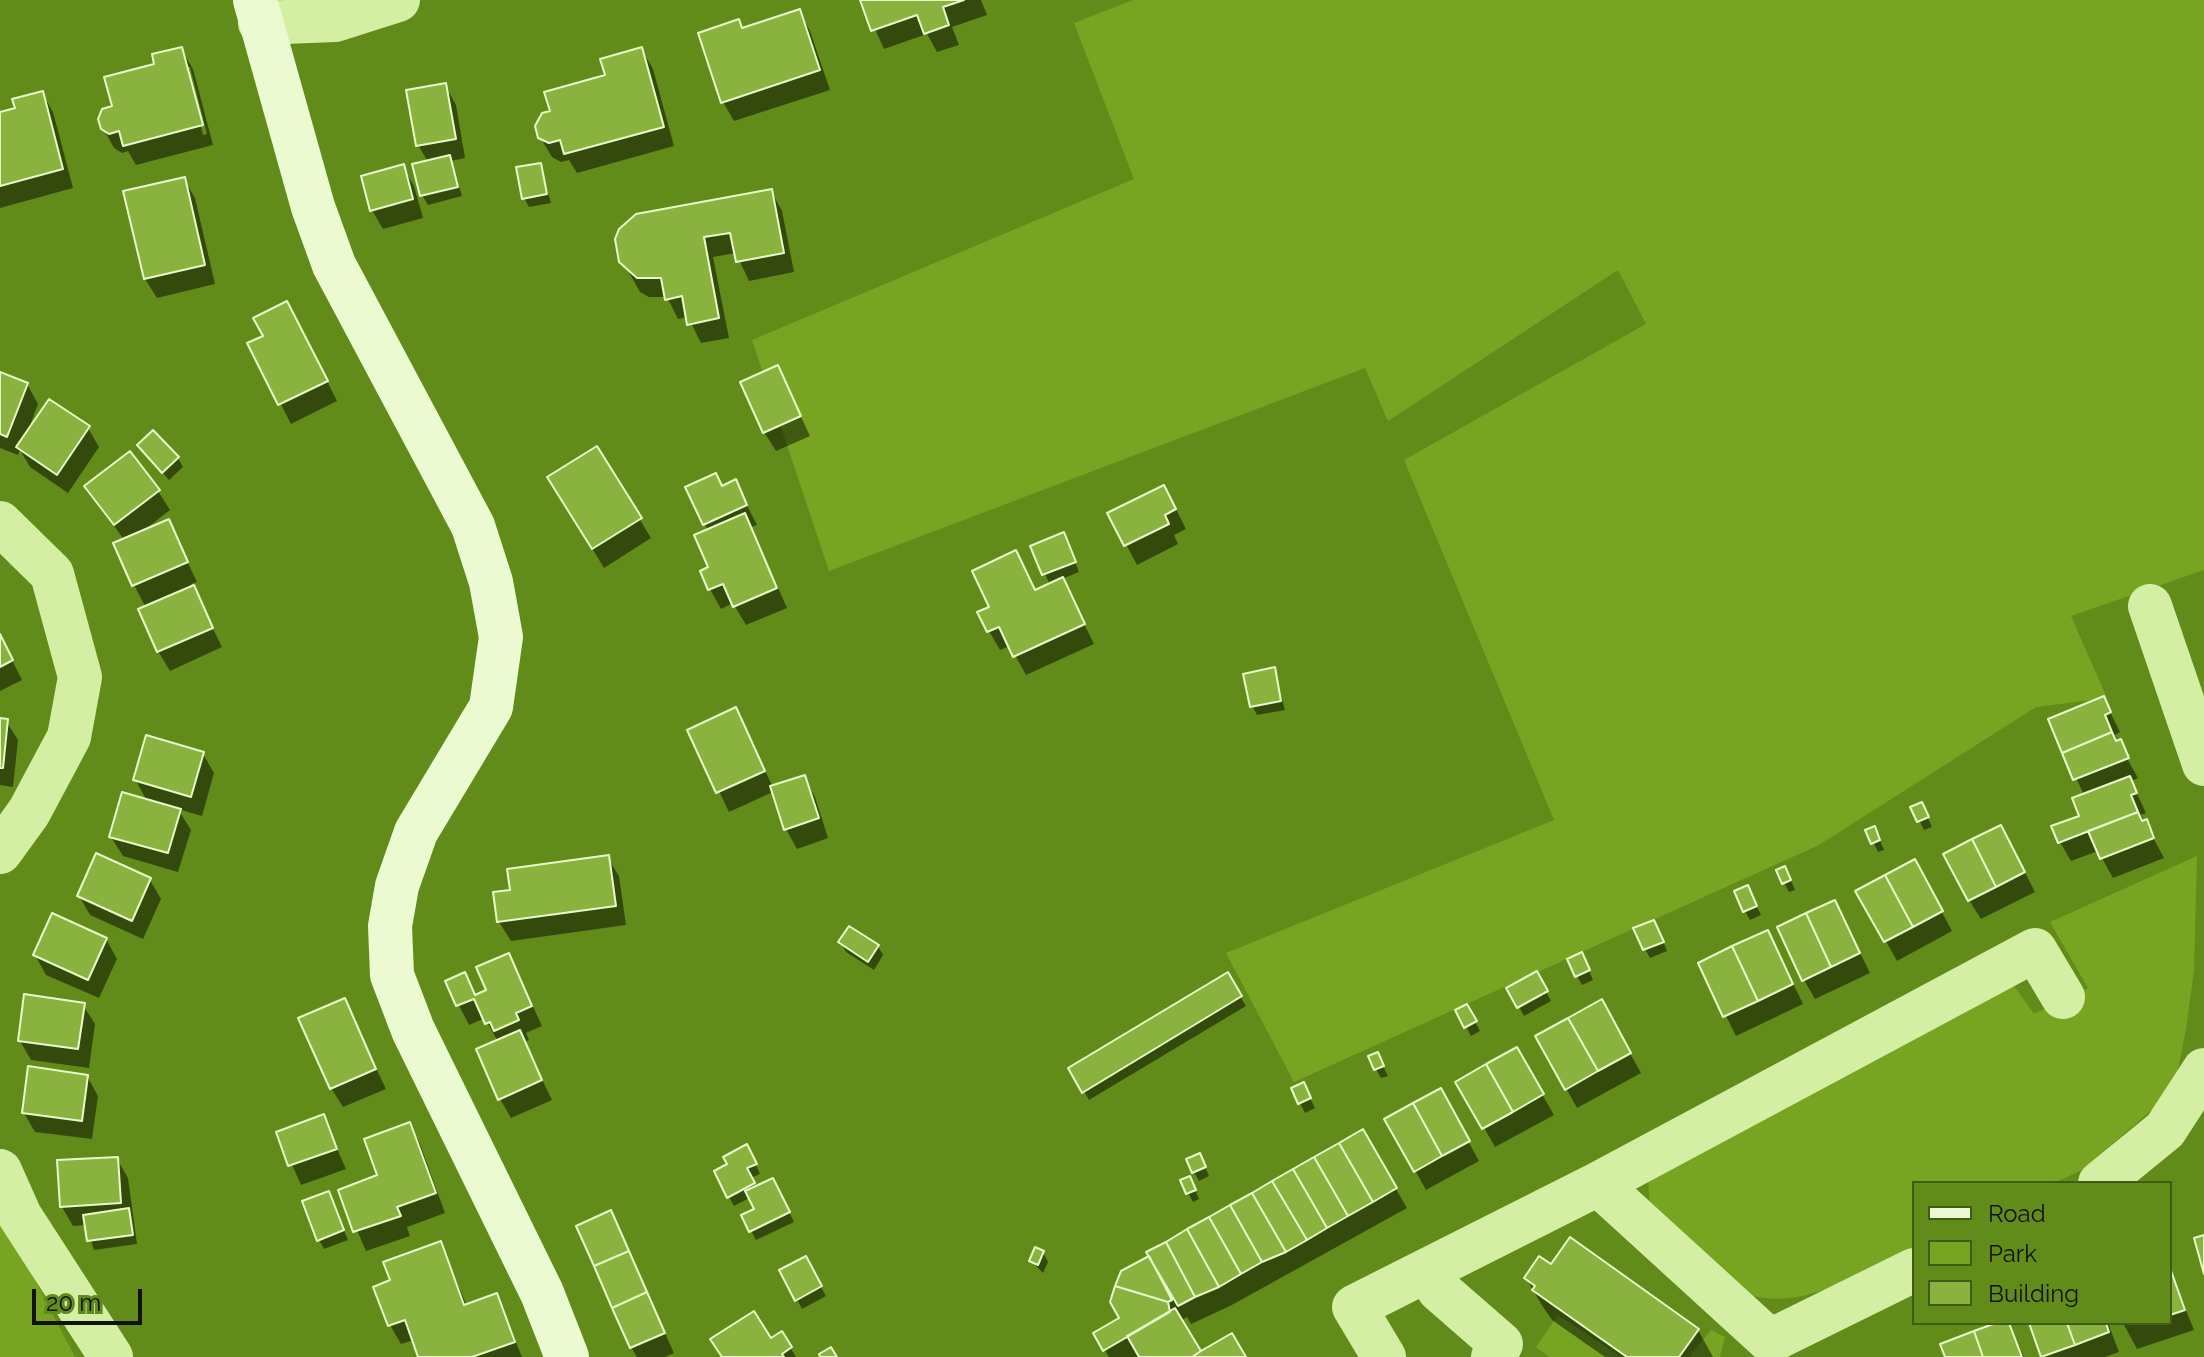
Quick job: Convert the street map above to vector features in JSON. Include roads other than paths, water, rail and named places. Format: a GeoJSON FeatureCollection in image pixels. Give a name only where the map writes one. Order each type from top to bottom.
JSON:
{"type":"FeatureCollection","features":[{"type":"Feature","properties":{"kind":"street"},"geometry":{"type":"LineString","coordinates":[[398,0],[335,20],[258,11],[313,207],[334,265],[473,526],[491,582],[501,637],[491,707],[416,832],[397,886],[390,926],[392,975],[413,1030],[542,1293],[567,1357]]}},
{"type":"Feature","properties":{"kind":"street"},"geometry":{"type":"LineString","coordinates":[[0,523],[52,574],[80,677],[69,737],[29,812],[0,852]]}},
{"type":"Feature","properties":{"kind":"street"},"geometry":{"type":"LineString","coordinates":[[2150,606],[2204,764]]}},
{"type":"Feature","properties":{"kind":"street"},"geometry":{"type":"LineString","coordinates":[[1384,1357],[1354,1307],[1598,1184],[2035,950],[2063,997]]}},
{"type":"Feature","properties":{"kind":"street"},"geometry":{"type":"LineString","coordinates":[[2102,1181],[2165,1130],[2204,1070]]}},
{"type":"Feature","properties":{"kind":"street"},"geometry":{"type":"LineString","coordinates":[[0,1171],[20,1216],[111,1357]]}},
{"type":"Feature","properties":{"kind":"street"},"geometry":{"type":"LineString","coordinates":[[1598,1184],[1767,1349],[1912,1271]]}},
{"type":"Feature","properties":{"kind":"street"},"geometry":{"type":"LineString","coordinates":[[1427,1270],[1439,1290],[1501,1344],[1493,1357]]}}]}
